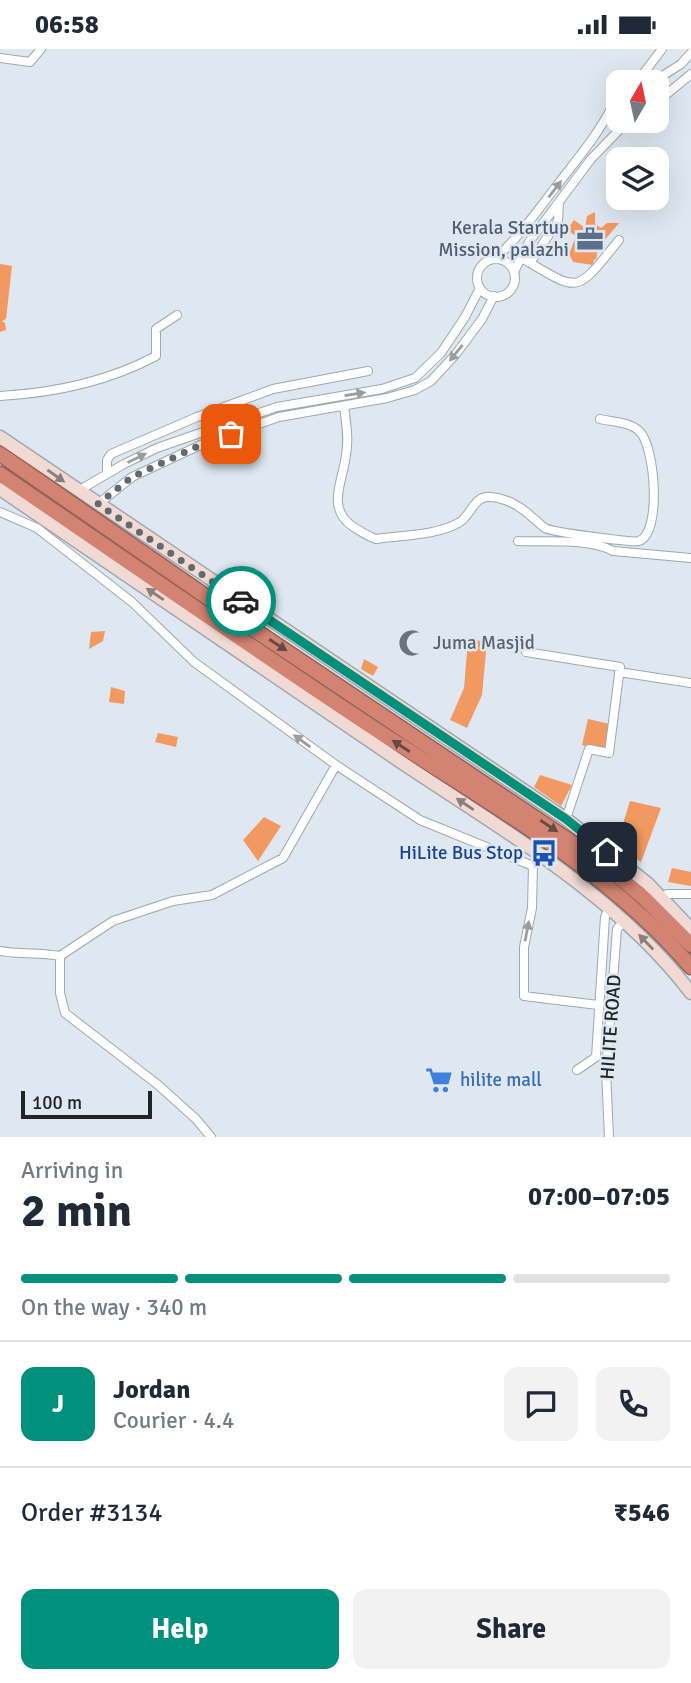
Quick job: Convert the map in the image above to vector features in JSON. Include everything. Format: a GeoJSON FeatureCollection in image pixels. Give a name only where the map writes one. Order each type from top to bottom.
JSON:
{"type":"FeatureCollection","features":[{"type":"Feature","properties":{"kind":"highway"},"geometry":{"type":"LineString","coordinates":[[0,454],[253,629],[601,862],[691,945]]}},
{"type":"Feature","properties":{"kind":"highway"},"geometry":{"type":"LineString","coordinates":[[0,474],[253,648],[542,838],[633,909],[690,966]]}},
{"type":"Feature","properties":{"kind":"street"},"geometry":{"type":"LineString","coordinates":[[0,58],[30,62],[41,49]]}},
{"type":"Feature","properties":{"kind":"street"},"geometry":{"type":"LineString","coordinates":[[646,70],[662,49]]}},
{"type":"Feature","properties":{"kind":"street"},"geometry":{"type":"LineString","coordinates":[[669,72],[691,53]]}},
{"type":"Feature","properties":{"kind":"street"},"geometry":{"type":"LineString","coordinates":[[669,92],[691,74]]}},
{"type":"Feature","properties":{"kind":"street"},"geometry":{"type":"LineString","coordinates":[[495,259],[513,243],[606,120]]}},
{"type":"Feature","properties":{"kind":"street"},"geometry":{"type":"LineString","coordinates":[[480,288],[494,296],[506,294],[511,289],[520,257],[591,159],[615,133]]}},
{"type":"Feature","properties":{"kind":"street"},"geometry":{"type":"LineString","coordinates":[[530,263],[558,221],[559,202]]}},
{"type":"Feature","properties":{"kind":"street"},"geometry":{"type":"LineString","coordinates":[[520,257],[563,282],[572,284],[589,277],[619,240]]}},
{"type":"Feature","properties":{"kind":"street"},"geometry":{"type":"LineString","coordinates":[[78,491],[157,448],[277,407],[382,389],[415,378],[441,353],[465,317],[480,288],[480,268],[489,260],[495,259],[507,262],[514,272]]}},
{"type":"Feature","properties":{"kind":"street"},"geometry":{"type":"LineString","coordinates":[[98,504],[132,477],[207,442],[279,417],[415,390],[431,381],[456,354],[482,319],[494,296]]}},
{"type":"Feature","properties":{"kind":"street"},"geometry":{"type":"LineString","coordinates":[[0,396],[34,394],[116,375],[137,366],[156,356],[156,329],[177,315]]}},
{"type":"Feature","properties":{"kind":"street"},"geometry":{"type":"LineString","coordinates":[[107,474],[107,460],[111,454],[197,417],[273,389],[368,371]]}},
{"type":"Feature","properties":{"kind":"street"},"geometry":{"type":"LineString","coordinates":[[344,406],[347,442],[337,496],[338,511],[345,521],[368,537],[376,539],[430,532],[461,521],[480,498],[488,496],[511,503],[551,532],[564,538],[603,546],[613,551],[691,558]]}},
{"type":"Feature","properties":{"kind":"street"},"geometry":{"type":"LineString","coordinates":[[518,541],[598,536],[639,542],[646,536],[651,526],[654,498],[651,455],[646,438],[639,430],[629,425],[600,419]]}},
{"type":"Feature","properties":{"kind":"street"},"geometry":{"type":"LineString","coordinates":[[0,437],[566,819],[648,884],[691,929]]}},
{"type":"Feature","properties":{"kind":"street"},"geometry":{"type":"LineString","coordinates":[[0,489],[535,852],[625,921],[691,993]]}},
{"type":"Feature","properties":{"kind":"street"},"geometry":{"type":"LineString","coordinates":[[0,512],[37,528],[132,602],[194,662],[336,765],[420,820],[533,866],[532,908],[524,947],[524,996],[598,1005]]}},
{"type":"Feature","properties":{"kind":"street"},"geometry":{"type":"LineString","coordinates":[[526,652],[620,667],[608,753],[589,749],[566,819]]}},
{"type":"Feature","properties":{"kind":"street"},"geometry":{"type":"LineString","coordinates":[[619,672],[691,683]]}},
{"type":"Feature","properties":{"kind":"street"},"geometry":{"type":"LineString","coordinates":[[0,951],[60,956],[113,921],[173,901],[212,895],[283,858],[336,765]]}},
{"type":"Feature","properties":{"kind":"street"},"geometry":{"type":"LineString","coordinates":[[663,900],[667,894],[691,894]]}},
{"type":"Feature","properties":{"kind":"street"},"geometry":{"type":"LineString","coordinates":[[577,1070],[596,1057],[605,917],[609,909]]}},
{"type":"Feature","properties":{"kind":"street","name":"HILITE ROAD"},"geometry":{"type":"LineString","coordinates":[[608,1137],[606,1071],[617,929],[625,921]]}},
{"type":"Feature","properties":{"kind":"street"},"geometry":{"type":"LineString","coordinates":[[60,956],[61,993],[65,1013],[157,1084],[196,1119],[211,1137]]}},
{"type":"Feature","properties":{"kind":"building","name":"Kerala Startup Mission, palazhi"},"geometry":{"type":"Polygon","coordinates":[[[595,212],[595,224],[601,228],[607,223],[619,223],[598,248],[593,265],[573,262],[569,254],[576,236],[567,230],[574,220],[585,228],[587,216],[595,212]]]}},
{"type":"Feature","properties":{"kind":"building"},"geometry":{"type":"Polygon","coordinates":[[[0,264],[12,266],[6,319],[2,321],[6,330],[0,332],[0,264]]]}},
{"type":"Feature","properties":{"kind":"building"},"geometry":{"type":"Polygon","coordinates":[[[105,631],[103,641],[89,649],[91,632],[105,631]]]}},
{"type":"Feature","properties":{"kind":"building"},"geometry":{"type":"Polygon","coordinates":[[[468,640],[487,641],[482,695],[467,728],[450,720],[464,688],[468,640]]]}},
{"type":"Feature","properties":{"kind":"building"},"geometry":{"type":"Polygon","coordinates":[[[364,659],[378,667],[373,676],[361,669],[364,659]]]}},
{"type":"Feature","properties":{"kind":"building"},"geometry":{"type":"Polygon","coordinates":[[[111,687],[125,691],[124,704],[109,702],[111,687]]]}},
{"type":"Feature","properties":{"kind":"building"},"geometry":{"type":"Polygon","coordinates":[[[588,719],[610,724],[604,750],[582,745],[588,719]]]}},
{"type":"Feature","properties":{"kind":"building"},"geometry":{"type":"Polygon","coordinates":[[[158,733],[178,737],[176,747],[155,742],[158,733]]]}},
{"type":"Feature","properties":{"kind":"building"},"geometry":{"type":"Polygon","coordinates":[[[540,775],[572,785],[561,806],[534,787],[540,775]]]}},
{"type":"Feature","properties":{"kind":"building"},"geometry":{"type":"Polygon","coordinates":[[[630,801],[661,808],[641,862],[616,846],[630,801]]]}},
{"type":"Feature","properties":{"kind":"building"},"geometry":{"type":"Polygon","coordinates":[[[264,817],[281,826],[258,861],[243,840],[264,817]]]}},
{"type":"Feature","properties":{"kind":"building"},"geometry":{"type":"Polygon","coordinates":[[[672,868],[691,872],[691,886],[668,882],[672,868]]]}},
{"type":"Feature","properties":{"kind":"way so far"},"geometry":{"type":"LineString","coordinates":[[231,434],[207,442],[132,477],[98,504],[241,601]]}},
{"type":"Feature","properties":{"kind":"place","name":"Kerala Startup Mission, palazhi"},"geometry":{"type":"Point","coordinates":[590,239]}},
{"type":"Feature","properties":{"kind":"place","name":"Juma Masjid"},"geometry":{"type":"Point","coordinates":[412,643]}},
{"type":"Feature","properties":{"kind":"place","name":"HiLite Bus Stop"},"geometry":{"type":"Point","coordinates":[544,853]}},
{"type":"Feature","properties":{"kind":"place","name":"hilite mall"},"geometry":{"type":"Point","coordinates":[439,1080]}},
{"type":"Feature","properties":{"kind":"route"},"geometry":{"type":"LineString","coordinates":[[241,601],[566,819],[607,852]]}}]}
